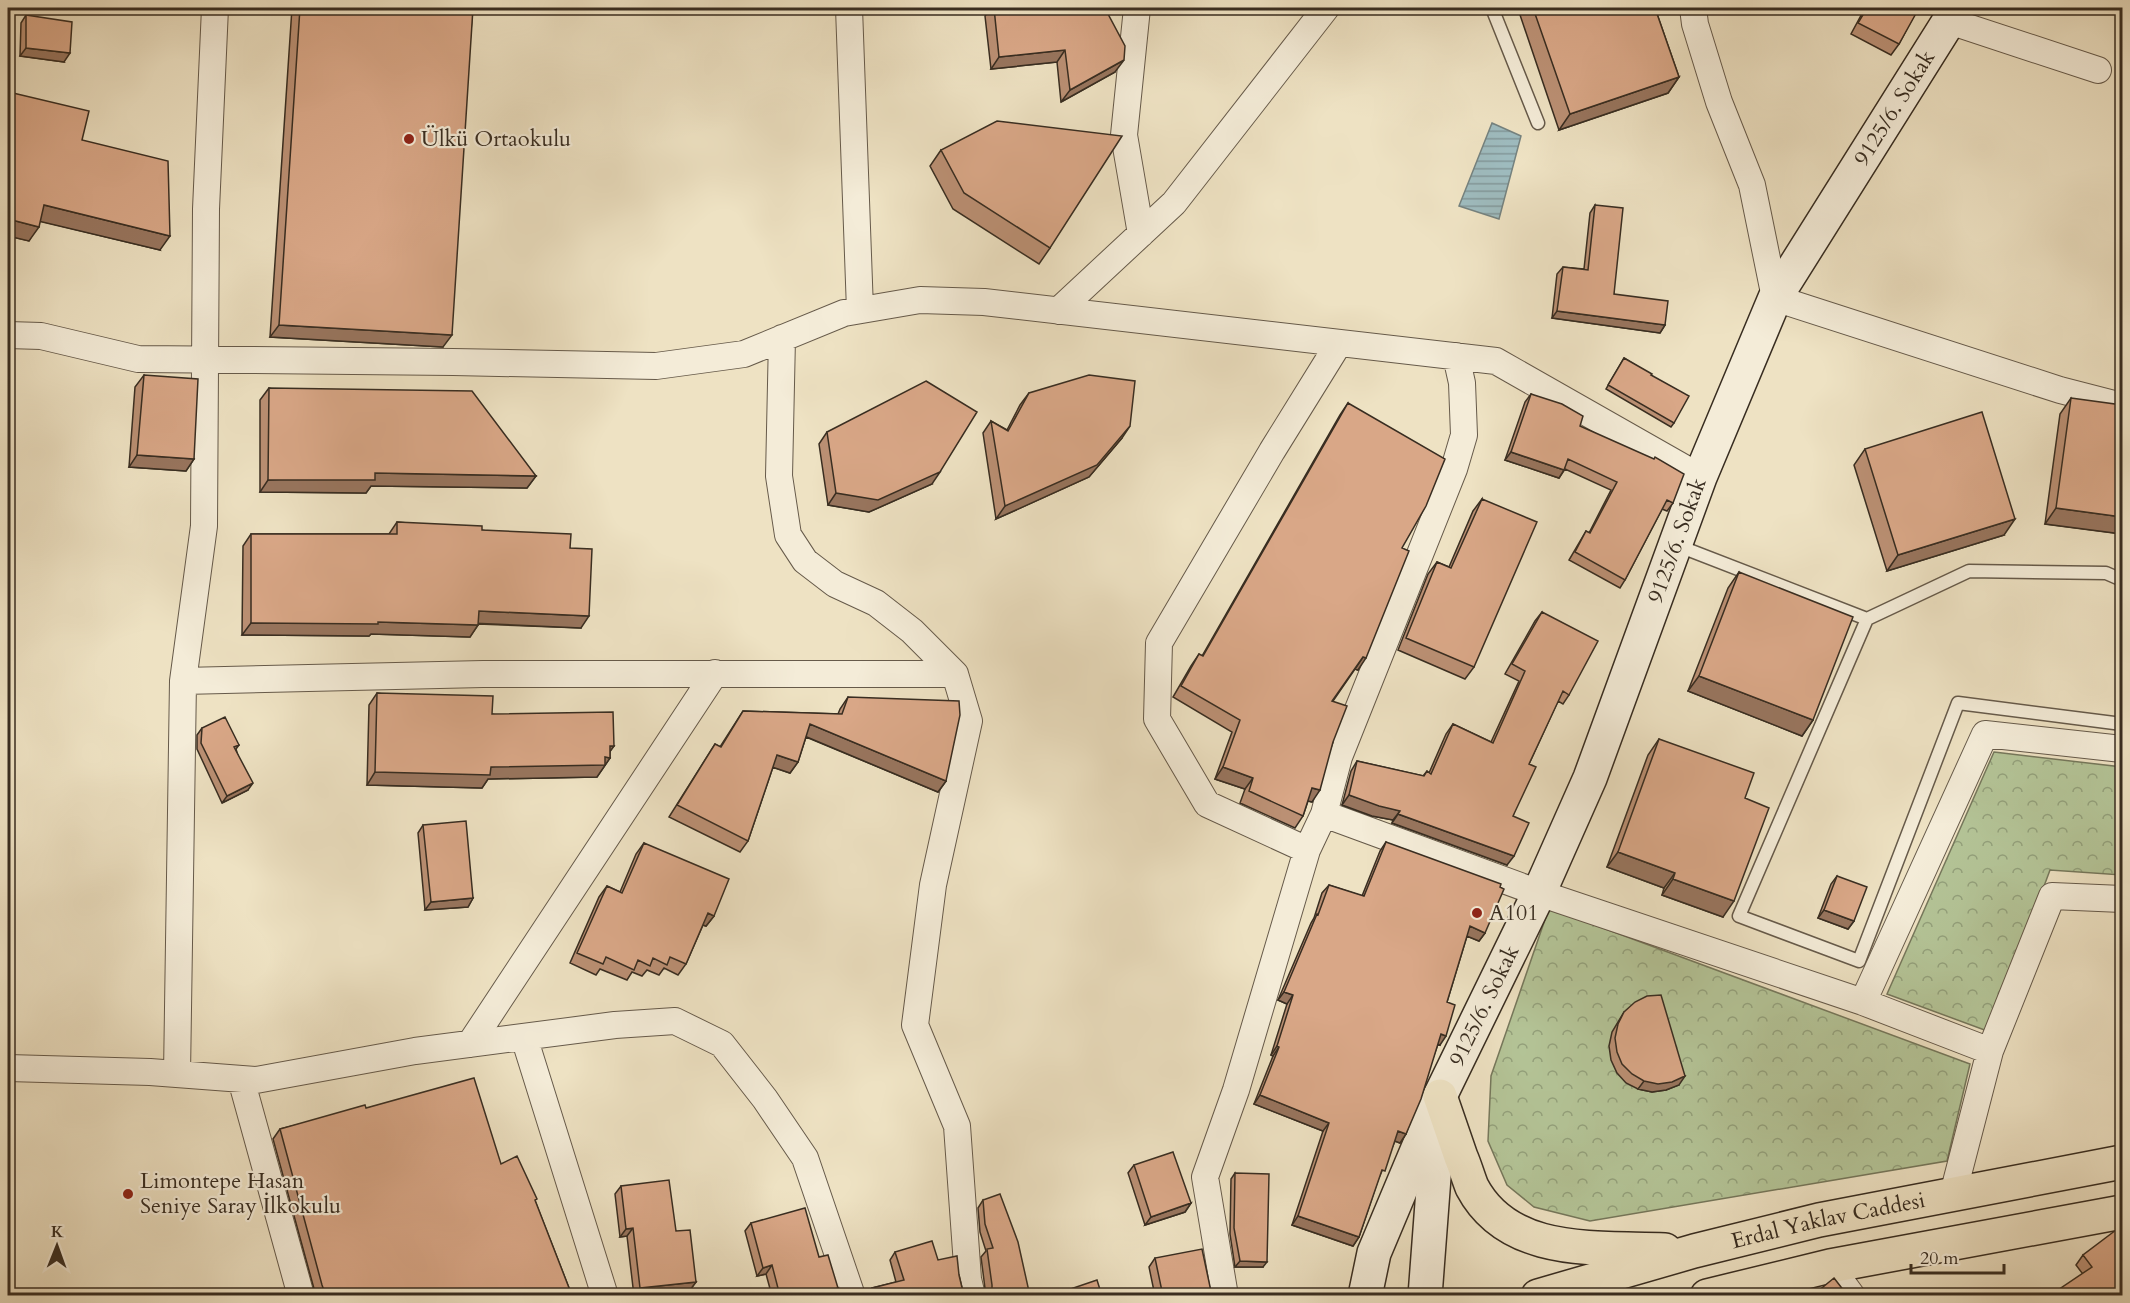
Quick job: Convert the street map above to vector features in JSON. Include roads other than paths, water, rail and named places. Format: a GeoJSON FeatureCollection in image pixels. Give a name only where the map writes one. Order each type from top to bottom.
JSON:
{"type":"FeatureCollection","features":[{"type":"Feature","properties":{"kind":"main road","name":"9125/6. Sokak"},"geometry":{"type":"LineString","coordinates":[[1365,1296],[1374,1253],[1440,1096],[1539,893],[1590,778],[1700,477],[1775,298],[1952,14]]}},
{"type":"Feature","properties":{"kind":"main road","name":"9125/6. Sokak"},"geometry":{"type":"LineString","coordinates":[[1425,1296],[1440,1096]]}},
{"type":"Feature","properties":{"kind":"main road"},"geometry":{"type":"LineString","coordinates":[[1440,1096],[1472,1185],[1485,1207],[1501,1222],[1535,1239],[1564,1245],[1694,1251]]}},
{"type":"Feature","properties":{"kind":"main road","name":"Erdal Yaklav Caddesi"},"geometry":{"type":"LineString","coordinates":[[1538,1296],[1694,1251],[1819,1220],[2122,1162]]}},
{"type":"Feature","properties":{"kind":"main road","name":"Erdal Yaklav Caddesi"},"geometry":{"type":"LineString","coordinates":[[1707,1296],[1830,1266],[2122,1212]]}},
{"type":"Feature","properties":{"kind":"street"},"geometry":{"type":"LineString","coordinates":[[177,1074],[183,681],[204,526],[206,209],[215,8]]}},
{"type":"Feature","properties":{"kind":"street"},"geometry":{"type":"LineString","coordinates":[[849,8],[860,310]]}},
{"type":"Feature","properties":{"kind":"street"},"geometry":{"type":"LineString","coordinates":[[1137,8],[1125,135],[1141,234]]}},
{"type":"Feature","properties":{"kind":"street"},"geometry":{"type":"LineString","coordinates":[[1058,311],[1174,203],[1326,8]]}},
{"type":"Feature","properties":{"kind":"street"},"geometry":{"type":"LineString","coordinates":[[1693,8],[1695,24],[1719,102],[1752,185],[1775,298],[2060,390],[2122,406]]}},
{"type":"Feature","properties":{"kind":"street"},"geometry":{"type":"LineString","coordinates":[[1952,14],[2098,70]]}},
{"type":"Feature","properties":{"kind":"street"},"geometry":{"type":"LineString","coordinates":[[8,335],[41,336],[138,359],[204,358],[656,366],[744,354],[844,313],[920,300],[984,302],[1496,361],[1700,477]]}},
{"type":"Feature","properties":{"kind":"street"},"geometry":{"type":"LineString","coordinates":[[782,339],[779,476],[788,535],[805,561],[835,584],[876,603],[912,631],[955,674],[969,721],[933,885],[915,1025],[957,1126],[968,1279],[972,1296]]}},
{"type":"Feature","properties":{"kind":"street"},"geometry":{"type":"LineString","coordinates":[[1307,850],[1207,804],[1157,719],[1159,643],[1272,451],[1339,343]]}},
{"type":"Feature","properties":{"kind":"street"},"geometry":{"type":"LineString","coordinates":[[1225,1296],[1205,1176],[1236,1090],[1307,850],[1324,814],[1339,757],[1454,469],[1464,435],[1462,383],[1456,356]]}},
{"type":"Feature","properties":{"kind":"street"},"geometry":{"type":"LineString","coordinates":[[183,681],[483,674],[955,674]]}},
{"type":"Feature","properties":{"kind":"street"},"geometry":{"type":"LineString","coordinates":[[470,1044],[715,674]]}},
{"type":"Feature","properties":{"kind":"street"},"geometry":{"type":"LineString","coordinates":[[1863,1002],[1985,734],[2122,749]]}},
{"type":"Feature","properties":{"kind":"street"},"geometry":{"type":"LineString","coordinates":[[1324,814],[1539,893],[1863,1002],[1990,1051]]}},
{"type":"Feature","properties":{"kind":"street"},"geometry":{"type":"LineString","coordinates":[[1953,1194],[1990,1051],[2052,896],[2122,899]]}},
{"type":"Feature","properties":{"kind":"street"},"geometry":{"type":"LineString","coordinates":[[8,1068],[177,1074],[256,1080],[415,1051],[615,1025],[675,1021],[722,1044],[765,1099],[805,1158],[852,1296]]}},
{"type":"Feature","properties":{"kind":"street"},"geometry":{"type":"LineString","coordinates":[[524,1037],[605,1296]]}},
{"type":"Feature","properties":{"kind":"street"},"geometry":{"type":"LineString","coordinates":[[241,1079],[302,1296]]}},
{"type":"Feature","properties":{"kind":"street"},"geometry":{"type":"LineString","coordinates":[[1830,1266],[1852,1296]]}},
{"type":"Feature","properties":{"kind":"lane"},"geometry":{"type":"LineString","coordinates":[[1492,8],[1538,123]]}},
{"type":"Feature","properties":{"kind":"lane"},"geometry":{"type":"LineString","coordinates":[[1675,545],[1867,619]]}},
{"type":"Feature","properties":{"kind":"lane"},"geometry":{"type":"LineString","coordinates":[[2122,580],[2106,573],[1969,572],[1867,619],[1739,916],[1859,961],[1958,703],[2122,724]]}},
{"type":"Feature","properties":{"kind":"water"},"geometry":{"type":"Polygon","coordinates":[[[1492,123],[1521,136],[1499,219],[1459,206],[1492,123]]]}},
{"type":"Feature","properties":{"kind":"place","name":"Ülkü Ortaokulu"},"geometry":{"type":"Point","coordinates":[409,139]}},
{"type":"Feature","properties":{"kind":"place","name":"A101"},"geometry":{"type":"Point","coordinates":[1477,913]}},
{"type":"Feature","properties":{"kind":"place","name":"Limontepe Hasan Seniye Saray İlkokulu"},"geometry":{"type":"Point","coordinates":[128,1194]}}]}
